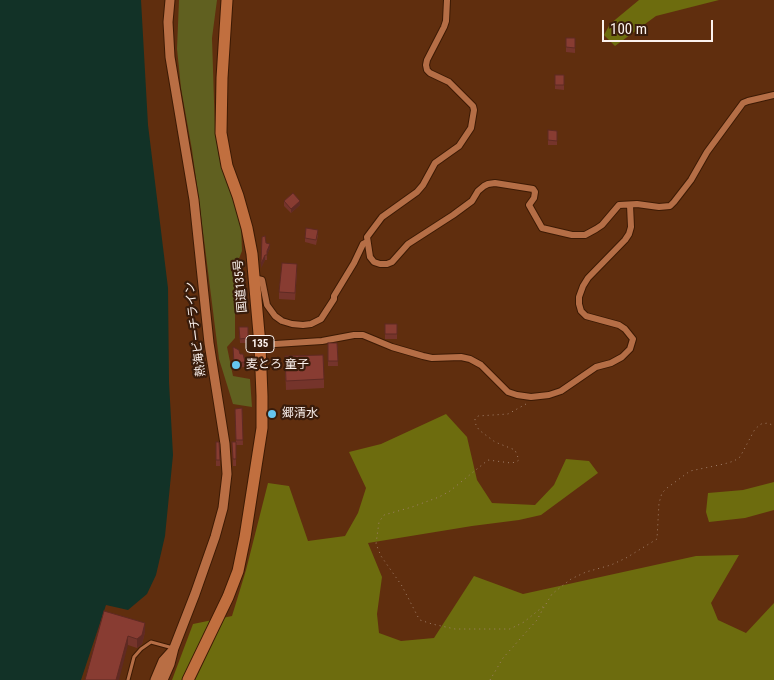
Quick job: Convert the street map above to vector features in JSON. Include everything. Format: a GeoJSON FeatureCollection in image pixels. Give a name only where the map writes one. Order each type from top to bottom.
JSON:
{"type":"FeatureCollection","features":[{"type":"Feature","properties":{"kind":"highway","name":"国道135号"},"geometry":{"type":"LineString","coordinates":[[188,680],[228,597],[238,571],[262,428],[260,345],[252,254],[238,196],[227,166],[222,132],[222,78],[227,0]]}},
{"type":"Feature","properties":{"kind":"street","name":"熱海ビーチライン"},"geometry":{"type":"LineString","coordinates":[[163,680],[216,537],[223,508],[227,474],[225,444],[209,343],[195,207],[170,57],[168,22],[170,0]]}},
{"type":"Feature","properties":{"kind":"street"},"geometry":{"type":"LineString","coordinates":[[447,0],[446,21],[426,65],[430,73],[449,82],[473,106],[471,128],[456,150],[435,163],[417,192],[382,218],[367,237],[370,257],[374,262],[380,264],[392,262],[408,244],[454,215],[472,201],[478,191],[484,186],[495,183],[533,189],[536,192],[529,205],[542,228],[572,235],[586,235],[596,229],[619,206],[630,204],[670,206],[691,180],[707,152],[743,103],[774,95]]}},
{"type":"Feature","properties":{"kind":"street"},"geometry":{"type":"LineString","coordinates":[[260,345],[322,341],[362,335],[392,347],[432,358],[461,357],[470,359],[481,365],[508,392],[518,395],[531,397],[549,395],[561,391],[596,368],[622,356],[630,348],[633,339],[625,329],[619,325],[586,316],[581,311],[579,297],[588,278],[629,234],[631,226],[630,204]]}},
{"type":"Feature","properties":{"kind":"street"},"geometry":{"type":"LineString","coordinates":[[254,278],[262,280],[267,305],[282,321],[292,324],[312,324],[321,319],[334,299],[363,244],[367,242]]}},
{"type":"Feature","properties":{"kind":"street","name":"熱海ビーチライン"},"geometry":{"type":"LineString","coordinates":[[154,680],[163,661],[174,648]]}},
{"type":"Feature","properties":{"kind":"lane"},"geometry":{"type":"LineString","coordinates":[[128,680],[134,657],[146,645],[151,642],[174,648]]}},
{"type":"Feature","properties":{"kind":"path"},"geometry":{"type":"LineString","coordinates":[[531,397],[526,404],[508,414],[478,416],[475,419],[479,430],[495,442],[515,450],[519,460],[511,463],[488,460],[459,484],[439,497],[384,515],[379,522],[376,544],[381,556],[402,586],[420,620],[455,629],[510,629],[524,622],[545,605]]}},
{"type":"Feature","properties":{"kind":"path"},"geometry":{"type":"LineString","coordinates":[[490,680],[503,658],[537,620],[552,594],[571,579],[586,572],[612,565],[657,539],[659,503],[662,493],[667,488],[690,471],[734,461],[740,457],[755,429],[761,424],[768,423],[774,426]]}},
{"type":"Feature","properties":{"kind":"shaded area"},"geometry":{"type":"Polygon","coordinates":[[[0,0],[141,0],[148,125],[168,288],[169,382],[173,455],[165,536],[156,575],[147,594],[128,610],[106,605],[81,680],[0,680],[0,0]]]}},
{"type":"Feature","properties":{"kind":"shaded area"},"geometry":{"type":"Polygon","coordinates":[[[179,0],[217,0],[212,38],[215,132],[219,157],[241,223],[242,251],[238,261],[235,281],[235,338],[227,347],[233,376],[250,379],[252,407],[233,404],[219,359],[192,150],[181,88],[177,49],[179,0]]]}},
{"type":"Feature","properties":{"kind":"shaded area"},"geometry":{"type":"Polygon","coordinates":[[[639,0],[719,0],[656,16],[615,46],[604,35],[610,24],[639,0]]]}},
{"type":"Feature","properties":{"kind":"shaded area"},"geometry":{"type":"Polygon","coordinates":[[[446,414],[467,437],[477,480],[492,503],[535,505],[554,485],[566,459],[589,461],[598,473],[541,515],[368,543],[382,577],[377,614],[379,633],[401,641],[434,638],[474,576],[523,594],[696,556],[739,555],[711,603],[718,620],[746,633],[774,603],[774,680],[172,680],[193,624],[232,616],[268,483],[289,486],[308,541],[345,536],[358,513],[366,488],[349,452],[381,444],[446,414]]]}},
{"type":"Feature","properties":{"kind":"shaded area"},"geometry":{"type":"Polygon","coordinates":[[[774,482],[774,510],[745,518],[709,522],[706,512],[708,493],[743,490],[774,482]]]}},
{"type":"Feature","properties":{"kind":"building"},"geometry":{"type":"Polygon","coordinates":[[[566,38],[575,38],[575,48],[566,47],[566,38]]]}},
{"type":"Feature","properties":{"kind":"building"},"geometry":{"type":"Polygon","coordinates":[[[555,75],[564,75],[564,85],[555,85],[555,75]]]}},
{"type":"Feature","properties":{"kind":"building"},"geometry":{"type":"Polygon","coordinates":[[[548,130],[557,131],[557,141],[548,140],[548,130]]]}},
{"type":"Feature","properties":{"kind":"building"},"geometry":{"type":"Polygon","coordinates":[[[293,193],[300,201],[291,209],[284,201],[293,193]]]}},
{"type":"Feature","properties":{"kind":"building"},"geometry":{"type":"Polygon","coordinates":[[[306,228],[318,230],[316,240],[305,238],[306,228]]]}},
{"type":"Feature","properties":{"kind":"building"},"geometry":{"type":"Polygon","coordinates":[[[265,236],[266,243],[270,244],[267,255],[265,255],[261,264],[262,237],[265,236]]]}},
{"type":"Feature","properties":{"kind":"building"},"geometry":{"type":"Polygon","coordinates":[[[282,263],[297,264],[295,293],[279,292],[282,263]]]}},
{"type":"Feature","properties":{"kind":"building"},"geometry":{"type":"Polygon","coordinates":[[[385,324],[397,324],[397,334],[385,334],[385,324]]]}},
{"type":"Feature","properties":{"kind":"building"},"geometry":{"type":"Polygon","coordinates":[[[239,327],[248,327],[248,338],[240,339],[239,327]]]}},
{"type":"Feature","properties":{"kind":"building"},"geometry":{"type":"Polygon","coordinates":[[[328,343],[337,343],[338,361],[328,361],[328,343]]]}},
{"type":"Feature","properties":{"kind":"building"},"geometry":{"type":"Polygon","coordinates":[[[233,347],[239,350],[240,354],[243,354],[245,362],[234,363],[233,347]]]}},
{"type":"Feature","properties":{"kind":"building"},"geometry":{"type":"Polygon","coordinates":[[[323,355],[324,379],[286,381],[285,356],[323,355]]]}},
{"type":"Feature","properties":{"kind":"building"},"geometry":{"type":"Polygon","coordinates":[[[242,408],[243,440],[236,440],[235,409],[242,408]]]}},
{"type":"Feature","properties":{"kind":"building"},"geometry":{"type":"Polygon","coordinates":[[[216,442],[219,442],[220,460],[216,460],[216,442]]]}},
{"type":"Feature","properties":{"kind":"building"},"geometry":{"type":"Polygon","coordinates":[[[232,442],[236,442],[236,459],[233,459],[232,442]]]}},
{"type":"Feature","properties":{"kind":"building"},"geometry":{"type":"Polygon","coordinates":[[[104,611],[145,623],[142,635],[137,639],[128,636],[116,680],[85,680],[104,611]]]}},
{"type":"Feature","properties":{"kind":"place","name":"麦とろ 童子"},"geometry":{"type":"Point","coordinates":[236,365]}},
{"type":"Feature","properties":{"kind":"place","name":"郷清水"},"geometry":{"type":"Point","coordinates":[272,414]}}]}
